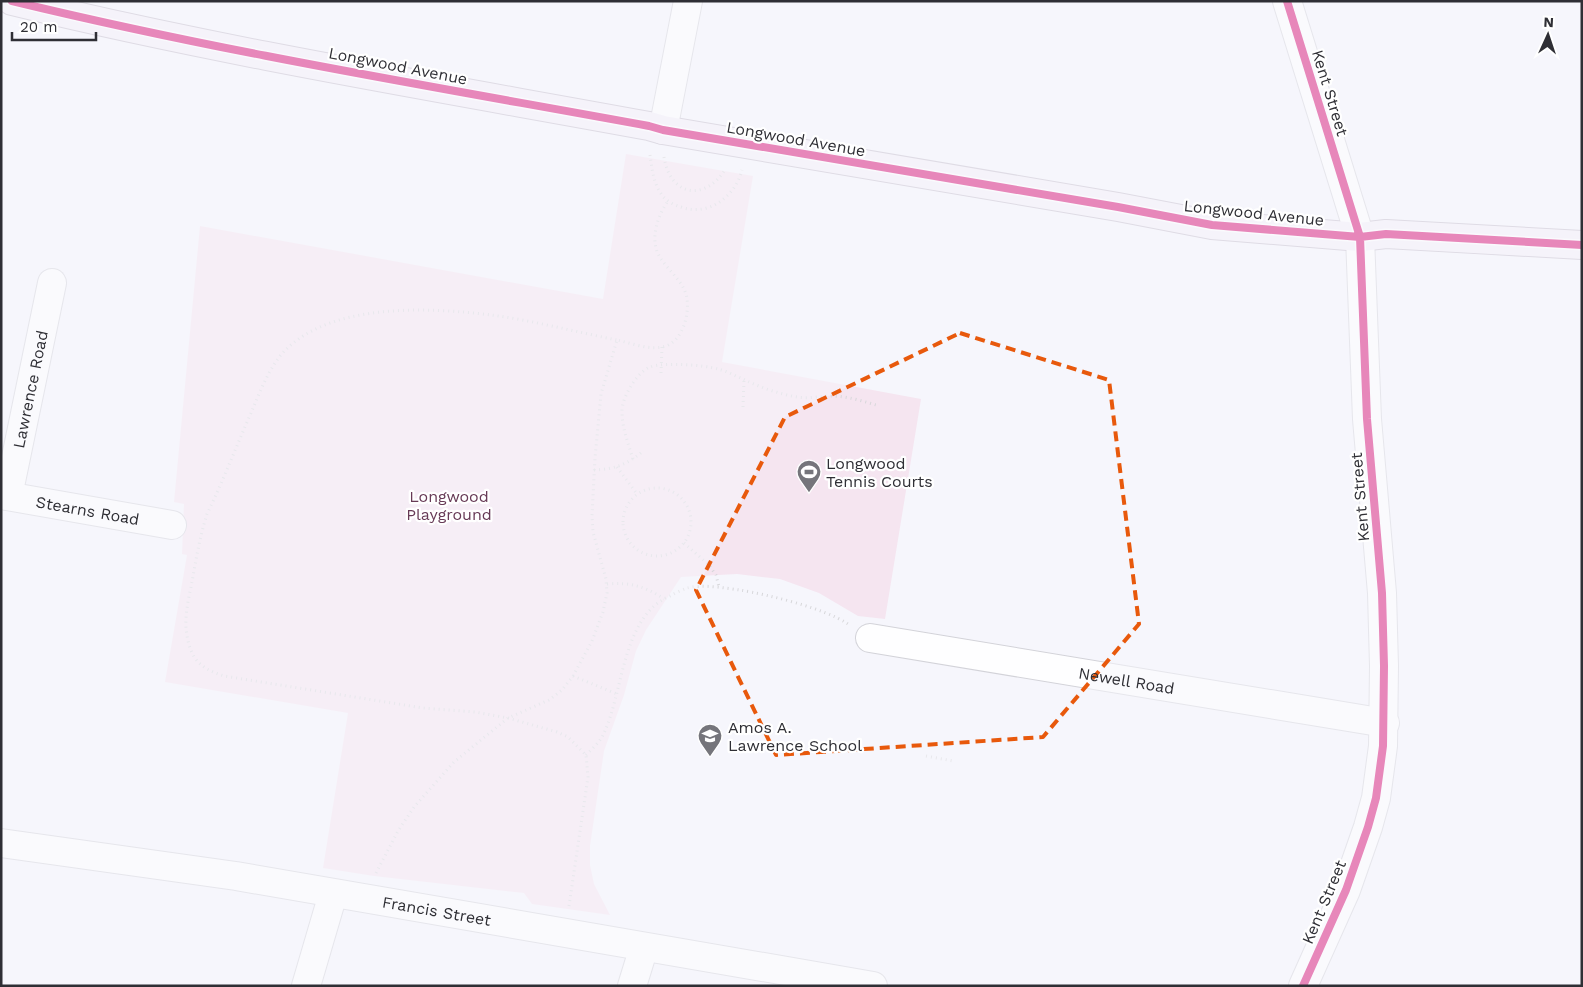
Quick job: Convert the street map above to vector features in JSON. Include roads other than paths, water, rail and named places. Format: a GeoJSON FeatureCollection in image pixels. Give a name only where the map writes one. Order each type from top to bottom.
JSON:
{"type":"FeatureCollection","features":[{"type":"Feature","properties":{"kind":"main road","name":"Longwood Avenue"},"geometry":{"type":"LineString","coordinates":[[12,1],[99,22],[235,49],[649,126],[659,144],[1118,206],[1212,225],[1360,237],[1386,234],[1582,245]]}},
{"type":"Feature","properties":{"kind":"street"},"geometry":{"type":"LineString","coordinates":[[659,144],[688,1]]}},
{"type":"Feature","properties":{"kind":"street","name":"Kent Street"},"geometry":{"type":"LineString","coordinates":[[1287,1],[1360,237],[1367,419],[1382,593],[1385,723],[1384,746],[1377,790],[1368,827],[1338,911],[1303,986]]}},
{"type":"Feature","properties":{"kind":"street","name":"Lawrence Road"},"geometry":{"type":"LineString","coordinates":[[5,496],[52,283]]}},
{"type":"Feature","properties":{"kind":"street","name":"Stearns Road"},"geometry":{"type":"LineString","coordinates":[[5,496],[172,524]]}},
{"type":"Feature","properties":{"kind":"street","name":"Newell Road"},"geometry":{"type":"LineString","coordinates":[[870,638],[1385,723]]}},
{"type":"Feature","properties":{"kind":"street","name":"Francis Street"},"geometry":{"type":"LineString","coordinates":[[1,843],[236,876],[873,986]]}},
{"type":"Feature","properties":{"kind":"street"},"geometry":{"type":"LineString","coordinates":[[306,986],[334,894]]}},
{"type":"Feature","properties":{"kind":"street"},"geometry":{"type":"LineString","coordinates":[[632,986],[644,947]]}},
{"type":"Feature","properties":{"kind":"place","name":"Longwood Tennis Courts"},"geometry":{"type":"Point","coordinates":[809,493]}},
{"type":"Feature","properties":{"kind":"place","name":"Amos A. Lawrence School"},"geometry":{"type":"Point","coordinates":[710,757]}},
{"type":"Feature","properties":{"kind":"park label","name":"Longwood Playground"},"geometry":{"type":"Point","coordinates":[449,505]}}]}
